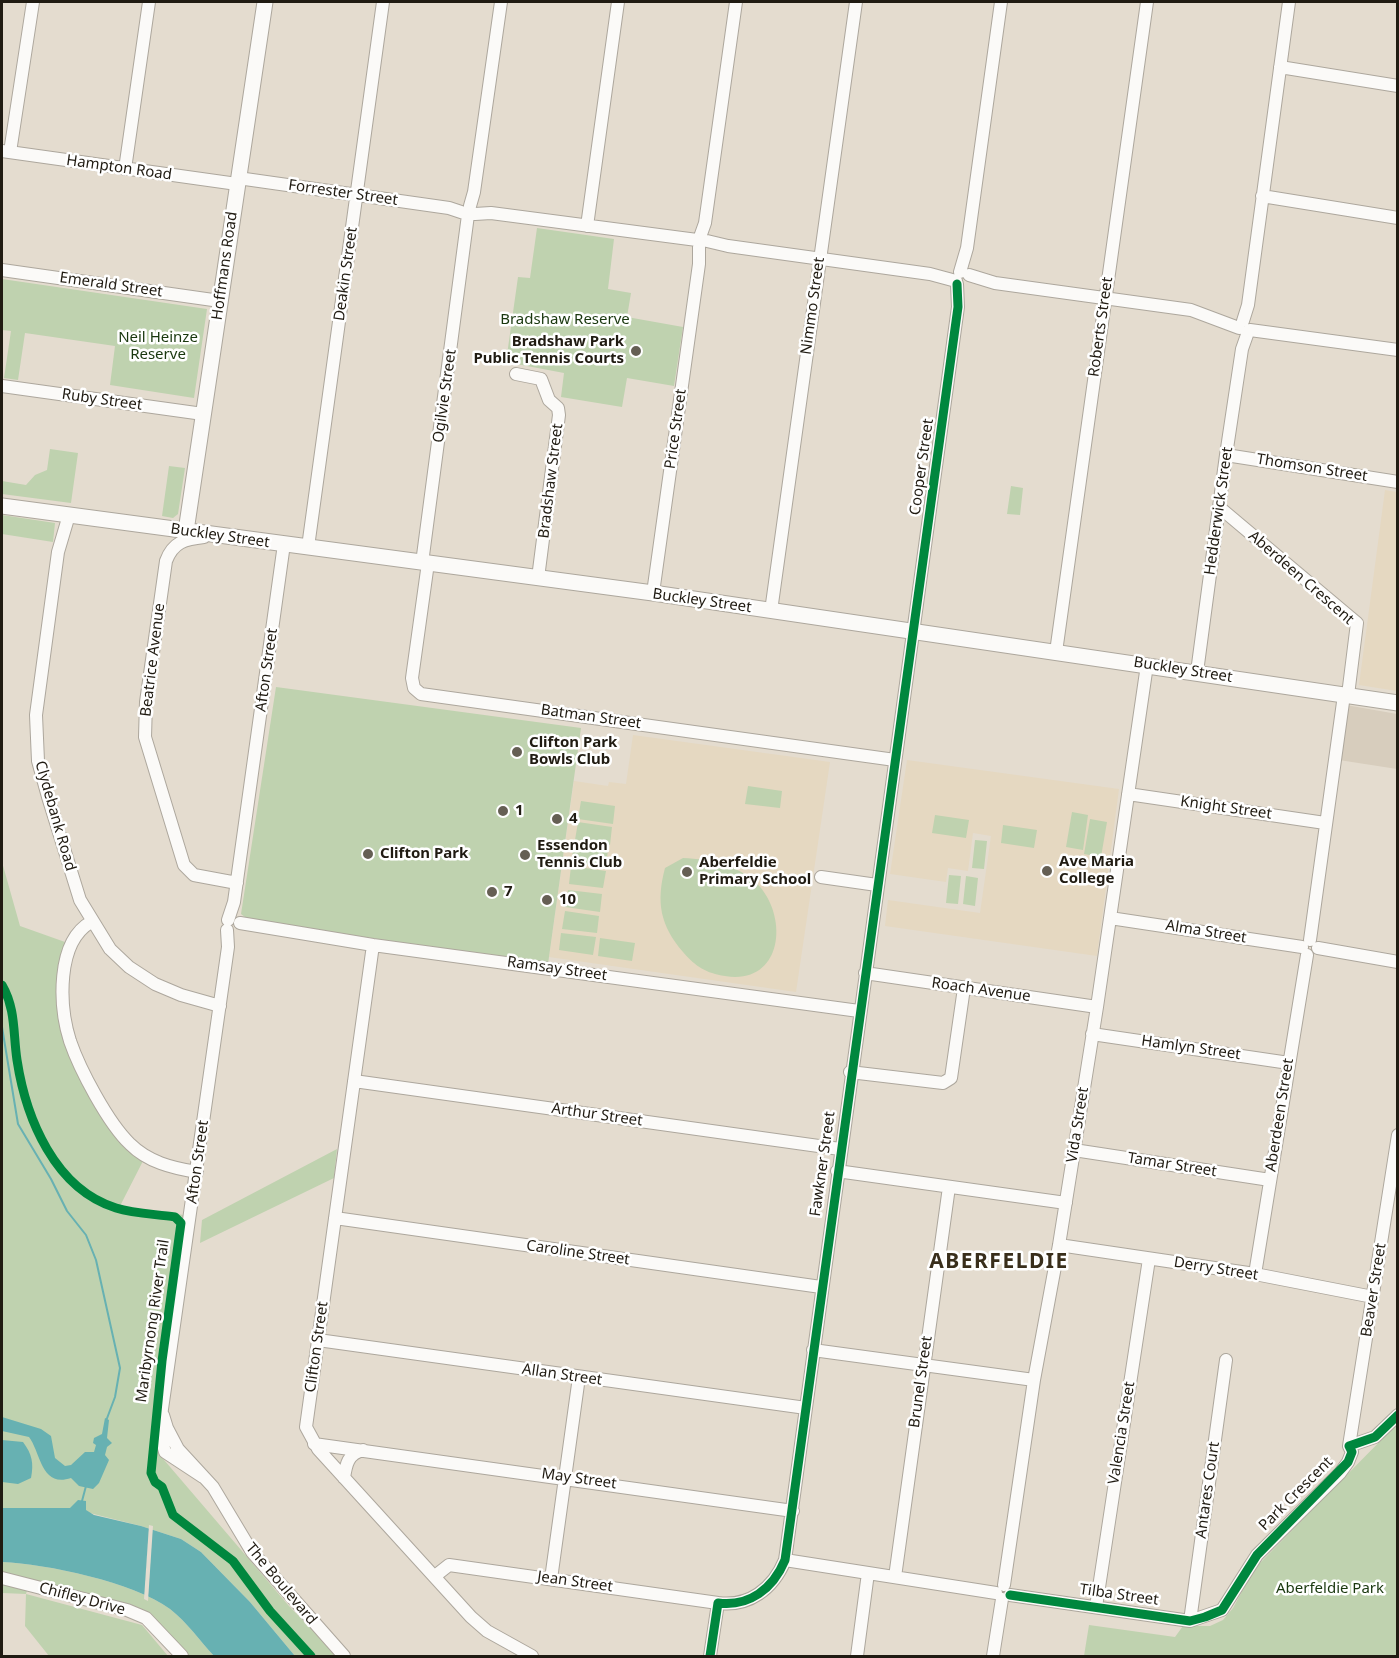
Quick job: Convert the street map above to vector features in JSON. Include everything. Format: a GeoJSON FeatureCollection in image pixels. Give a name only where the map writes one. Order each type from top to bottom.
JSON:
{"type":"FeatureCollection","features":[{"type":"Feature","properties":{"kind":"main road","name":"Hoffmans Road"},"geometry":{"type":"LineString","coordinates":[[186,531],[265,2]]}},
{"type":"Feature","properties":{"kind":"main road","name":"Buckley Street"},"geometry":{"type":"LineString","coordinates":[[3,505],[217,536],[653,593],[1398,703]]}},
{"type":"Feature","properties":{"kind":"street"},"geometry":{"type":"LineString","coordinates":[[6,152],[33,2]]}},
{"type":"Feature","properties":{"kind":"street"},"geometry":{"type":"LineString","coordinates":[[125,169],[149,2]]}},
{"type":"Feature","properties":{"kind":"street","name":"Deakin Street"},"geometry":{"type":"LineString","coordinates":[[308,548],[383,2]]}},
{"type":"Feature","properties":{"kind":"street","name":"Ogilvie Street"},"geometry":{"type":"LineString","coordinates":[[425,563],[468,230],[501,2]]}},
{"type":"Feature","properties":{"kind":"street"},"geometry":{"type":"LineString","coordinates":[[587,226],[618,2]]}},
{"type":"Feature","properties":{"kind":"street","name":"Price Street"},"geometry":{"type":"LineString","coordinates":[[653,593],[736,2]]}},
{"type":"Feature","properties":{"kind":"street","name":"Nimmo Street"},"geometry":{"type":"LineString","coordinates":[[771,610],[856,2]]}},
{"type":"Feature","properties":{"kind":"street","name":"Cooper Street"},"geometry":{"type":"LineString","coordinates":[[913,632],[1001,2]]}},
{"type":"Feature","properties":{"kind":"street","name":"Roberts Street"},"geometry":{"type":"LineString","coordinates":[[1056,652],[1147,2]]}},
{"type":"Feature","properties":{"kind":"street","name":"Hedderwick Street"},"geometry":{"type":"LineString","coordinates":[[1197,672],[1246,326],[1288,2]]}},
{"type":"Feature","properties":{"kind":"street"},"geometry":{"type":"LineString","coordinates":[[1280,67],[1398,86]]}},
{"type":"Feature","properties":{"kind":"street","name":"Hampton Road"},"geometry":{"type":"LineString","coordinates":[[6,152],[125,169],[238,181]]}},
{"type":"Feature","properties":{"kind":"street","name":"Forrester Street"},"geometry":{"type":"LineString","coordinates":[[238,181],[357,195],[1184,308],[1266,331],[1398,350]]}},
{"type":"Feature","properties":{"kind":"street"},"geometry":{"type":"LineString","coordinates":[[1262,196],[1398,218]]}},
{"type":"Feature","properties":{"kind":"street","name":"Emerald Street"},"geometry":{"type":"LineString","coordinates":[[2,270],[220,301]]}},
{"type":"Feature","properties":{"kind":"street","name":"Bradshaw Street"},"geometry":{"type":"LineString","coordinates":[[516,374],[541,379],[549,400],[558,408],[559,415],[538,578]]}},
{"type":"Feature","properties":{"kind":"street","name":"Ruby Street"},"geometry":{"type":"LineString","coordinates":[[2,386],[203,414]]}},
{"type":"Feature","properties":{"kind":"street","name":"Thomson Street"},"geometry":{"type":"LineString","coordinates":[[1226,455],[1398,482]]}},
{"type":"Feature","properties":{"kind":"street","name":"Aberdeen Crescent"},"geometry":{"type":"LineString","coordinates":[[1219,507],[1357,623],[1346,695]]}},
{"type":"Feature","properties":{"kind":"street","name":"Clydebank Road"},"geometry":{"type":"LineString","coordinates":[[69,514],[60,544],[38,698],[36,746],[48,797],[80,900],[91,922],[110,949],[142,976],[181,995],[220,1006]]}},
{"type":"Feature","properties":{"kind":"street","name":"Beatrice Avenue"},"geometry":{"type":"LineString","coordinates":[[217,536],[181,541],[171,548],[166,561],[146,702],[146,747],[184,866],[194,875],[237,883]]}},
{"type":"Feature","properties":{"kind":"street","name":"Afton Street"},"geometry":{"type":"LineString","coordinates":[[163,1412],[228,947],[234,925],[234,902],[284,544]]}},
{"type":"Feature","properties":{"kind":"street","name":"Batman Street"},"geometry":{"type":"LineString","coordinates":[[425,563],[412,678],[414,688],[421,694],[895,760]]}},
{"type":"Feature","properties":{"kind":"street","name":"Fawkner Street"},"geometry":{"type":"LineString","coordinates":[[718,1603],[741,1603],[754,1598],[767,1587],[785,1560],[850,1072],[913,632]]}},
{"type":"Feature","properties":{"kind":"street","name":"Vida Street"},"geometry":{"type":"LineString","coordinates":[[993,1656],[1034,1380],[1066,1203],[1147,665]]}},
{"type":"Feature","properties":{"kind":"street","name":"Aberdeen Street"},"geometry":{"type":"LineString","coordinates":[[1255,1274],[1309,948],[1325,823],[1346,695]]}},
{"type":"Feature","properties":{"kind":"street","name":"Knight Street"},"geometry":{"type":"LineString","coordinates":[[1128,794],[1325,823]]}},
{"type":"Feature","properties":{"kind":"street"},"geometry":{"type":"LineString","coordinates":[[821,877],[877,885]]}},
{"type":"Feature","properties":{"kind":"street","name":"Alma Street"},"geometry":{"type":"LineString","coordinates":[[1110,918],[1398,962]]}},
{"type":"Feature","properties":{"kind":"street"},"geometry":{"type":"LineString","coordinates":[[91,922],[76,934],[64,974],[64,1008],[76,1054],[112,1124],[131,1146],[163,1165],[196,1172]]}},
{"type":"Feature","properties":{"kind":"street","name":"Ramsay Street"},"geometry":{"type":"LineString","coordinates":[[234,925],[859,1011]]}},
{"type":"Feature","properties":{"kind":"street","name":"Clifton Street"},"geometry":{"type":"LineString","coordinates":[[373,945],[306,1426],[314,1444],[471,1617],[487,1631],[532,1656]]}},
{"type":"Feature","properties":{"kind":"street","name":"Roach Avenue"},"geometry":{"type":"LineString","coordinates":[[865,973],[1096,1007]]}},
{"type":"Feature","properties":{"kind":"street"},"geometry":{"type":"LineString","coordinates":[[850,1072],[944,1083],[951,1078],[964,988]]}},
{"type":"Feature","properties":{"kind":"street","name":"Hamlyn Street"},"geometry":{"type":"LineString","coordinates":[[1092,1034],[1289,1063]]}},
{"type":"Feature","properties":{"kind":"street","name":"Arthur Street"},"geometry":{"type":"LineString","coordinates":[[354,1081],[840,1149]]}},
{"type":"Feature","properties":{"kind":"street","name":"Beaver Street"},"geometry":{"type":"LineString","coordinates":[[1349,1446],[1398,1135]]}},
{"type":"Feature","properties":{"kind":"street","name":"Tamar Street"},"geometry":{"type":"LineString","coordinates":[[1074,1150],[1270,1180]]}},
{"type":"Feature","properties":{"kind":"street"},"geometry":{"type":"LineString","coordinates":[[837,1171],[1066,1203]]}},
{"type":"Feature","properties":{"kind":"street","name":"Brunel Street"},"geometry":{"type":"LineString","coordinates":[[895,1577],[948,1187]]}},
{"type":"Feature","properties":{"kind":"street","name":"Caroline Street"},"geometry":{"type":"LineString","coordinates":[[335,1218],[821,1287]]}},
{"type":"Feature","properties":{"kind":"street","name":"Derry Street"},"geometry":{"type":"LineString","coordinates":[[1059,1245],[1255,1274],[1373,1297]]}},
{"type":"Feature","properties":{"kind":"street","name":"Valencia Street"},"geometry":{"type":"LineString","coordinates":[[1096,1607],[1149,1259]]}},
{"type":"Feature","properties":{"kind":"street","name":"Allan Street"},"geometry":{"type":"LineString","coordinates":[[318,1340],[806,1408]]}},
{"type":"Feature","properties":{"kind":"street"},"geometry":{"type":"LineString","coordinates":[[813,1350],[1034,1380]]}},
{"type":"Feature","properties":{"kind":"street","name":"Antares Court"},"geometry":{"type":"LineString","coordinates":[[1190,1621],[1226,1360]]}},
{"type":"Feature","properties":{"kind":"street"},"geometry":{"type":"LineString","coordinates":[[551,1579],[579,1377]]}},
{"type":"Feature","properties":{"kind":"street","name":"The Boulevard"},"geometry":{"type":"LineString","coordinates":[[163,1412],[167,1428],[178,1449],[216,1492],[252,1552],[344,1656]]}},
{"type":"Feature","properties":{"kind":"street"},"geometry":{"type":"LineString","coordinates":[[1349,1446],[1375,1437],[1398,1415]]}},
{"type":"Feature","properties":{"kind":"street","name":"May Street"},"geometry":{"type":"LineString","coordinates":[[314,1444],[793,1510]]}},
{"type":"Feature","properties":{"kind":"street","name":"Park Crescent"},"geometry":{"type":"LineString","coordinates":[[1222,1610],[1257,1555],[1348,1462],[1352,1452],[1349,1446]]}},
{"type":"Feature","properties":{"kind":"street"},"geometry":{"type":"LineString","coordinates":[[344,1478],[347,1461],[352,1455],[364,1450]]}},
{"type":"Feature","properties":{"kind":"street","name":"Tilba Street"},"geometry":{"type":"LineString","coordinates":[[785,1560],[1190,1621],[1222,1610]]}},
{"type":"Feature","properties":{"kind":"street","name":"Jean Street"},"geometry":{"type":"LineString","coordinates":[[435,1576],[449,1565],[718,1603]]}},
{"type":"Feature","properties":{"kind":"street"},"geometry":{"type":"LineString","coordinates":[[856,1656],[868,1573]]}},
{"type":"Feature","properties":{"kind":"street","name":"Chifley Drive"},"geometry":{"type":"LineString","coordinates":[[2,1578],[127,1610],[146,1618],[182,1656]]}},
{"type":"Feature","properties":{"kind":"street"},"geometry":{"type":"LineString","coordinates":[[710,1656],[718,1603]]}},
{"type":"Feature","properties":{"kind":"shaded area"},"geometry":{"type":"Polygon","coordinates":[[[1385,490],[1397,492],[1397,691],[1359,685],[1385,490]]]}},
{"type":"Feature","properties":{"kind":"shaded area"},"geometry":{"type":"Polygon","coordinates":[[[1346,705],[1397,714],[1397,769],[1339,760],[1346,705]]]}},
{"type":"Feature","properties":{"kind":"shaded area","name":"Aberfeldie Primary School"},"geometry":{"type":"Polygon","coordinates":[[[633,735],[830,762],[796,992],[549,957],[574,781],[608,786],[609,782],[626,784],[633,735]]]}},
{"type":"Feature","properties":{"kind":"shaded area"},"geometry":{"type":"Polygon","coordinates":[[[907,760],[1119,789],[1097,956],[885,926],[888,900],[980,913],[991,836],[973,833],[968,871],[948,868],[946,882],[890,874],[907,760]]]}},
{"type":"Feature","properties":{"kind":"green space","name":"Bradshaw Reserve"},"geometry":{"type":"Polygon","coordinates":[[[537,228],[614,239],[608,289],[631,293],[627,317],[683,327],[674,386],[627,378],[622,407],[561,397],[564,373],[506,362],[518,277],[530,278],[537,228]]]}},
{"type":"Feature","properties":{"kind":"green space","name":"Neil Heinze Reserve"},"geometry":{"type":"Polygon","coordinates":[[[2,279],[207,309],[194,398],[110,385],[115,346],[25,333],[18,380],[4,378],[11,331],[2,330],[2,279]]]}},
{"type":"Feature","properties":{"kind":"green space"},"geometry":{"type":"Polygon","coordinates":[[[50,449],[78,453],[71,503],[2,494],[2,481],[26,485],[35,475],[47,470],[50,449]]]}},
{"type":"Feature","properties":{"kind":"green space"},"geometry":{"type":"Polygon","coordinates":[[[169,466],[185,468],[178,514],[173,518],[162,516],[169,466]]]}},
{"type":"Feature","properties":{"kind":"green space"},"geometry":{"type":"Polygon","coordinates":[[[1011,486],[1023,488],[1020,515],[1007,514],[1011,486]]]}},
{"type":"Feature","properties":{"kind":"green space"},"geometry":{"type":"Polygon","coordinates":[[[2,515],[55,523],[53,542],[2,534],[2,515]]]}},
{"type":"Feature","properties":{"kind":"green space","name":"Clifton Park"},"geometry":{"type":"Polygon","coordinates":[[[276,687],[581,728],[548,964],[249,920],[241,914],[276,687]]]}},
{"type":"Feature","properties":{"kind":"green space"},"geometry":{"type":"Polygon","coordinates":[[[748,786],[782,791],[780,808],[745,804],[748,786]]]}},
{"type":"Feature","properties":{"kind":"green space"},"geometry":{"type":"Polygon","coordinates":[[[581,801],[615,806],[613,824],[578,819],[581,801]]]}},
{"type":"Feature","properties":{"kind":"green space"},"geometry":{"type":"Polygon","coordinates":[[[1072,812],[1088,815],[1083,850],[1066,847],[1072,812]]]}},
{"type":"Feature","properties":{"kind":"green space"},"geometry":{"type":"Polygon","coordinates":[[[935,815],[969,820],[966,838],[932,833],[935,815]]]}},
{"type":"Feature","properties":{"kind":"green space"},"geometry":{"type":"Polygon","coordinates":[[[1090,819],[1107,822],[1101,857],[1084,854],[1090,819]]]}},
{"type":"Feature","properties":{"kind":"green space"},"geometry":{"type":"Polygon","coordinates":[[[578,822],[612,827],[610,845],[575,840],[578,822]]]}},
{"type":"Feature","properties":{"kind":"green space"},"geometry":{"type":"Polygon","coordinates":[[[1003,825],[1037,830],[1034,848],[1001,843],[1003,825]]]}},
{"type":"Feature","properties":{"kind":"green space"},"geometry":{"type":"Polygon","coordinates":[[[975,840],[987,841],[984,869],[972,868],[975,840]]]}},
{"type":"Feature","properties":{"kind":"green space"},"geometry":{"type":"Polygon","coordinates":[[[574,845],[608,849],[606,867],[571,862],[574,845]]]}},
{"type":"Feature","properties":{"kind":"green space"},"geometry":{"type":"Polygon","coordinates":[[[683,858],[704,860],[736,869],[754,880],[761,888],[770,902],[775,918],[776,934],[774,948],[768,961],[758,971],[743,976],[712,973],[692,962],[675,942],[662,913],[662,880],[665,868],[683,858]]]}},
{"type":"Feature","properties":{"kind":"green space"},"geometry":{"type":"Polygon","coordinates":[[[2,862],[20,926],[65,942],[58,976],[57,1002],[68,1050],[88,1094],[101,1115],[114,1133],[143,1161],[120,1206],[184,1215],[153,1447],[289,1606],[338,1656],[295,1656],[250,1602],[201,1552],[181,1539],[70,1508],[2,1508],[2,862]]]}},
{"type":"Feature","properties":{"kind":"green space"},"geometry":{"type":"Polygon","coordinates":[[[571,866],[606,871],[603,888],[569,884],[571,866]]]}},
{"type":"Feature","properties":{"kind":"green space"},"geometry":{"type":"Polygon","coordinates":[[[949,875],[961,876],[958,904],[946,903],[949,875]]]}},
{"type":"Feature","properties":{"kind":"green space"},"geometry":{"type":"Polygon","coordinates":[[[966,876],[978,878],[975,906],[963,904],[966,876]]]}},
{"type":"Feature","properties":{"kind":"green space"},"geometry":{"type":"Polygon","coordinates":[[[568,890],[602,894],[600,912],[565,907],[568,890]]]}},
{"type":"Feature","properties":{"kind":"green space"},"geometry":{"type":"Polygon","coordinates":[[[565,911],[599,916],[597,933],[562,929],[565,911]]]}},
{"type":"Feature","properties":{"kind":"green space"},"geometry":{"type":"Polygon","coordinates":[[[561,933],[596,937],[593,955],[559,950],[561,933]]]}},
{"type":"Feature","properties":{"kind":"green space"},"geometry":{"type":"Polygon","coordinates":[[[600,938],[635,943],[632,961],[598,956],[600,938]]]}},
{"type":"Feature","properties":{"kind":"green space"},"geometry":{"type":"Polygon","coordinates":[[[337,1149],[334,1178],[200,1243],[202,1220],[337,1149]]]}},
{"type":"Feature","properties":{"kind":"green space","name":"Aberfeldie Park"},"geometry":{"type":"Polygon","coordinates":[[[1397,1424],[1397,1656],[1084,1656],[1089,1625],[1175,1637],[1183,1626],[1210,1626],[1223,1620],[1233,1608],[1254,1569],[1397,1424]]]}},
{"type":"Feature","properties":{"kind":"green space"},"geometry":{"type":"Polygon","coordinates":[[[2,1562],[42,1566],[89,1576],[154,1599],[176,1614],[214,1656],[182,1656],[138,1608],[30,1580],[26,1594],[2,1593],[2,1562]]]}},
{"type":"Feature","properties":{"kind":"green space"},"geometry":{"type":"Polygon","coordinates":[[[26,1594],[142,1625],[168,1656],[49,1656],[25,1626],[26,1594]]]}},
{"type":"Feature","properties":{"kind":"water"},"geometry":{"type":"Polygon","coordinates":[[[2,1417],[41,1429],[51,1436],[55,1458],[65,1466],[71,1465],[85,1452],[94,1452],[96,1445],[93,1443],[94,1438],[102,1434],[105,1418],[109,1420],[107,1438],[112,1443],[107,1447],[105,1455],[109,1460],[99,1483],[93,1489],[79,1486],[71,1478],[61,1480],[53,1478],[43,1467],[29,1437],[2,1431],[2,1417]]]}},
{"type":"Feature","properties":{"kind":"water"},"geometry":{"type":"Polygon","coordinates":[[[2,1440],[23,1442],[31,1459],[31,1478],[18,1484],[2,1482],[2,1440]]]}},
{"type":"Feature","properties":{"kind":"water"},"geometry":{"type":"Polygon","coordinates":[[[78,1500],[86,1501],[86,1510],[94,1515],[141,1526],[181,1539],[201,1552],[250,1602],[295,1656],[214,1656],[176,1614],[154,1599],[89,1576],[42,1566],[2,1562],[2,1508],[70,1508],[78,1500]]]}},
{"type":"Feature","properties":{"kind":"pier"},"geometry":{"type":"Polygon","coordinates":[[[149,1525],[153,1526],[148,1601],[144,1599],[149,1525]]]}},
{"type":"Feature","properties":{"kind":"waterway"},"geometry":{"type":"LineString","coordinates":[[2,1027],[18,1124],[67,1211],[86,1235],[96,1260],[120,1368],[115,1397],[106,1421]]}},
{"type":"Feature","properties":{"kind":"waterway"},"geometry":{"type":"LineString","coordinates":[[82,1501],[86,1486]]}},
{"type":"Feature","properties":{"kind":"cycle path"},"geometry":{"type":"LineString","coordinates":[[710,1656],[718,1603],[740,1602],[759,1594],[774,1580],[785,1560],[958,307],[957,284]]}},
{"type":"Feature","properties":{"kind":"cycle path","name":"Maribyrnong River Trail"},"geometry":{"type":"LineString","coordinates":[[2,985],[12,1012],[21,1083],[36,1128],[60,1168],[76,1185],[95,1199],[123,1210],[175,1217],[181,1223],[162,1361],[151,1473],[155,1482],[162,1487],[173,1515],[233,1561],[270,1611],[311,1656]]}},
{"type":"Feature","properties":{"kind":"cycle path"},"geometry":{"type":"LineString","coordinates":[[1010,1595],[1190,1621],[1222,1610],[1257,1555],[1348,1462],[1352,1452],[1349,1446],[1375,1437],[1398,1415]]}},
{"type":"Feature","properties":{"kind":"place","name":"Bradshaw Park Public Tennis Courts"},"geometry":{"type":"Point","coordinates":[636,351]}},
{"type":"Feature","properties":{"kind":"place","name":"Clifton Park Bowls Club"},"geometry":{"type":"Point","coordinates":[517,752]}},
{"type":"Feature","properties":{"kind":"place","name":"1"},"geometry":{"type":"Point","coordinates":[503,811]}},
{"type":"Feature","properties":{"kind":"place","name":"4"},"geometry":{"type":"Point","coordinates":[557,819]}},
{"type":"Feature","properties":{"kind":"place","name":"Clifton Park"},"geometry":{"type":"Point","coordinates":[368,854]}},
{"type":"Feature","properties":{"kind":"place","name":"Essendon Tennis Club"},"geometry":{"type":"Point","coordinates":[525,855]}},
{"type":"Feature","properties":{"kind":"place","name":"Ave Maria College"},"geometry":{"type":"Point","coordinates":[1047,871]}},
{"type":"Feature","properties":{"kind":"place","name":"Aberfeldie Primary School"},"geometry":{"type":"Point","coordinates":[687,872]}},
{"type":"Feature","properties":{"kind":"place","name":"7"},"geometry":{"type":"Point","coordinates":[492,892]}},
{"type":"Feature","properties":{"kind":"place","name":"10"},"geometry":{"type":"Point","coordinates":[547,900]}},
{"type":"Feature","properties":{"kind":"district","name":"ABERFELDIE"},"geometry":{"type":"Point","coordinates":[999,1262]}}]}
